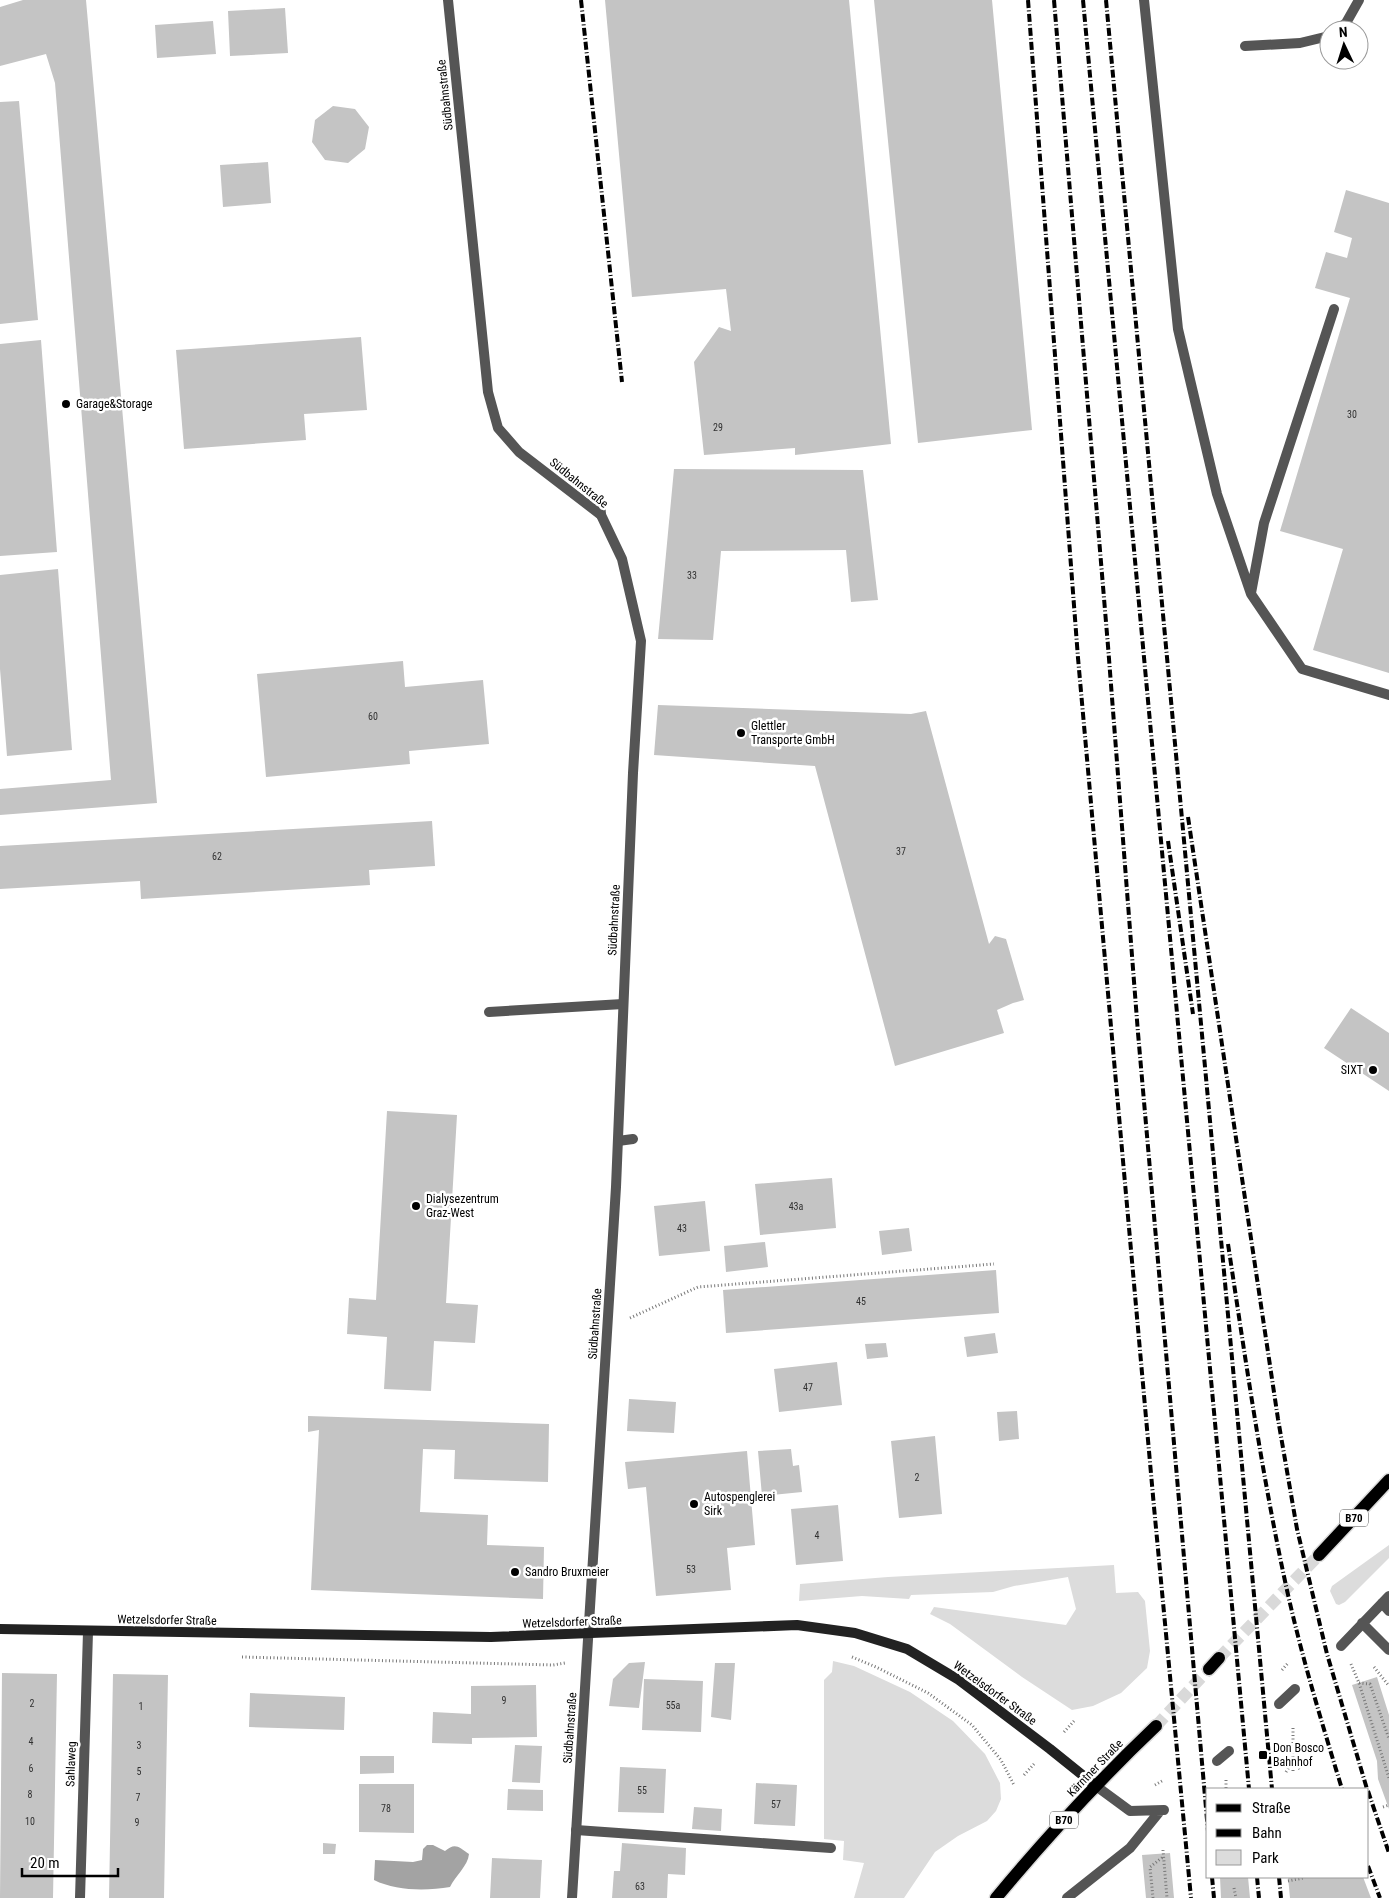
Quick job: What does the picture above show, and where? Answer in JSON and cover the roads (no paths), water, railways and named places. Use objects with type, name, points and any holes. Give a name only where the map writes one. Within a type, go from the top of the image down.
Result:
[{"type":"main road","name":"B70","points":[[1319,1555],[1389,1480]]},
{"type":"main road","name":"Wetzelsdorfer Straße","points":[[0,1629],[88,1632],[491,1637],[797,1625],[856,1633],[907,1649],[959,1680],[1096,1786]]},
{"type":"main road","points":[[1208,1669],[1220,1658]]},
{"type":"main road","name":"Kärntner Straße","points":[[996,1898],[1096,1786],[1156,1726]]},
{"type":"street","name":"Südbahnstraße","points":[[448,0],[488,392],[498,428],[519,452],[601,515],[622,559],[641,641],[633,773],[618,1141],[572,1898]]},
{"type":"street","points":[[1144,0],[1178,329],[1217,494],[1251,594],[1302,669],[1389,695]]},
{"type":"street","points":[[1348,20],[1359,0]]},
{"type":"street","points":[[1245,46],[1300,43],[1319,38]]},
{"type":"street","points":[[1251,594],[1264,523],[1334,309]]},
{"type":"street","points":[[600,501],[601,515]]},
{"type":"street","points":[[488,1012],[623,1004]]},
{"type":"street","points":[[618,1141],[633,1139]]},
{"type":"street","points":[[1342,1646],[1385,1600],[1389,1612]]},
{"type":"street","points":[[1362,1623],[1389,1650]]},
{"type":"street","name":"Sahlaweg","points":[[80,1898],[88,1632]]},
{"type":"street","points":[[1279,1704],[1295,1689]]},
{"type":"street","points":[[1217,1761],[1229,1751]]},
{"type":"street","points":[[1067,1898],[1130,1848],[1163,1810],[1130,1811],[1096,1786]]},
{"type":"street","points":[[576,1830],[831,1848]]},
{"type":"tunnel","points":[[1219,1658],[1319,1555]]},
{"type":"tunnel","points":[[1156,1726],[1209,1669]]},
{"type":"railway","points":[[581,0],[622,382]]},
{"type":"railway","points":[[1028,0],[1078,658],[1191,1898]]},
{"type":"railway","points":[[1054,0],[1138,1033],[1206,1808]]},
{"type":"railway","points":[[1083,0],[1249,1788]]},
{"type":"railway","points":[[1106,0],[1272,1788]]},
{"type":"railway","points":[[1188,817],[1278,1419],[1297,1529],[1327,1654],[1367,1788]]},
{"type":"railway","points":[[1168,841],[1193,1014]]},
{"type":"railway","points":[[1228,1244],[1276,1539],[1304,1659],[1342,1788]]},
{"type":"railway","points":[[1369,1794],[1389,1853]]},
{"type":"railway","points":[[1369,1869],[1380,1898]]},
{"type":"railway","points":[[1212,1878],[1214,1898]]},
{"type":"railway","points":[[1257,1878],[1259,1898]]},
{"type":"railway","points":[[1279,1878],[1281,1898]]},
{"type":"place","name":"Garage&Storage","points":[[66,404]]},
{"type":"place","name":"Glettler Transporte GmbH","points":[[741,733]]},
{"type":"place","name":"SIXT","points":[[1373,1070]]},
{"type":"place","name":"Dialysezentrum Graz-West","points":[[416,1206]]},
{"type":"place","name":"Autospenglerei Sirk","points":[[694,1504]]},
{"type":"place","name":"Sandro Bruxmeier","points":[[515,1572]]},
{"type":"place","name":"Don Bosco Bahnhof","points":[[1263,1755]]}]
